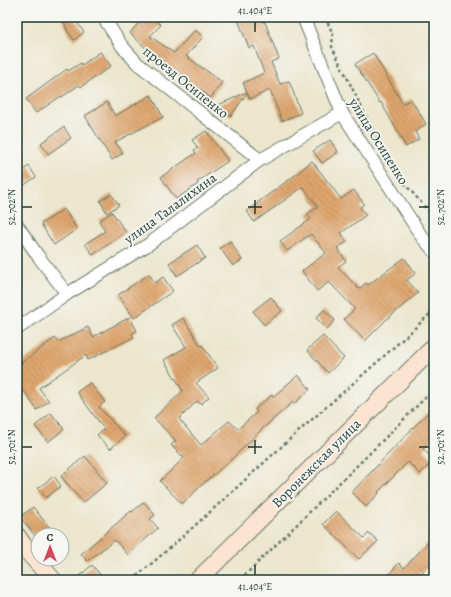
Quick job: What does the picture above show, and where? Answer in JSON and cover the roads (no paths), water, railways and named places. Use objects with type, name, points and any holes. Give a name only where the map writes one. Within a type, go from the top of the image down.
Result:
[{"type":"street","name":"проезд Осипенко","points":[[104,17],[122,46],[137,64],[260,160]]},
{"type":"street","name":"улица Осипенко","points":[[304,17],[342,113],[422,237],[434,251]]},
{"type":"street","name":"улица Талалихина","points":[[17,329],[67,294],[149,244],[260,160],[342,113]]},
{"type":"street","points":[[17,225],[67,294]]},
{"type":"street","name":"Воронежская улица","points":[[207,577],[434,347]]},
{"type":"street","points":[[17,536],[28,552],[53,580]]}]
